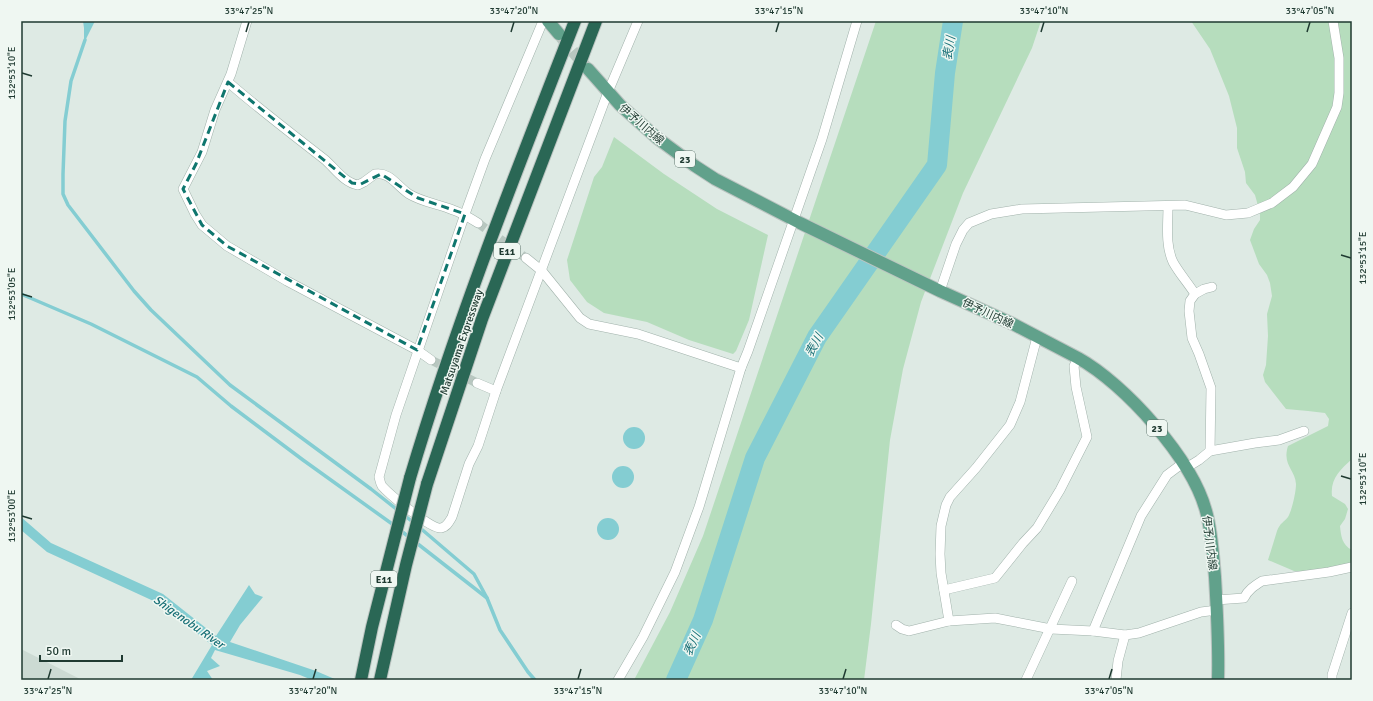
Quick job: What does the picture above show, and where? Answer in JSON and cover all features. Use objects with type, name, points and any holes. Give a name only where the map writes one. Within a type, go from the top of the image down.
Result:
[{"type":"highway","name":"Matsuyama Expressway","points":[[361,680],[374,620],[410,478],[467,305],[575,21]]},
{"type":"highway","name":"Matsuyama Expressway","points":[[380,680],[406,565],[427,484],[482,319],[596,21]]},
{"type":"main road","points":[[548,21],[559,34]]},
{"type":"main road","name":"伊予川内線","points":[[588,69],[620,106],[657,138],[695,166],[739,193],[1078,358],[1115,385],[1141,410],[1168,442],[1184,465],[1203,500],[1209,523],[1216,605],[1218,680]]},
{"type":"street","points":[[247,21],[228,82],[215,110],[196,164],[183,189],[195,214],[202,225],[227,246],[270,272],[417,350],[431,360]]},
{"type":"street","points":[[543,21],[485,159],[465,214],[417,350],[396,415],[379,477],[381,484],[395,498],[428,524],[436,528],[442,528],[448,524],[452,517],[469,464],[486,426],[496,391],[608,92],[638,21]]},
{"type":"street","points":[[618,680],[643,638],[675,572],[699,507],[741,368],[797,222],[857,21]]},
{"type":"street","points":[[937,290],[959,237],[969,223],[976,219],[1004,211],[1022,209],[1185,205],[1226,215],[1248,213],[1272,203],[1293,187],[1312,164],[1337,107],[1339,93],[1339,58],[1334,21]]},
{"type":"street","points":[[228,82],[252,104],[325,160],[352,183],[358,185],[361,184],[374,174],[386,175],[409,194],[465,214],[478,223]]},
{"type":"street","points":[[1168,206],[1168,240],[1170,252],[1174,262],[1195,294]]},
{"type":"street","points":[[526,258],[542,271],[580,318],[589,324],[638,334],[741,368]]},
{"type":"street","points":[[1210,451],[1211,388],[1192,338],[1189,311],[1190,301],[1195,294],[1212,287]]},
{"type":"street","points":[[949,621],[941,573],[940,540],[941,526],[946,505],[950,497],[976,468],[1010,425],[1020,402],[1037,337]]},
{"type":"street","points":[[944,590],[994,578],[1037,528],[1060,490],[1087,437],[1076,387],[1074,366],[1078,358]]},
{"type":"street","points":[[477,383],[496,391]]},
{"type":"street","points":[[1093,631],[1142,516],[1167,475],[1184,465],[1199,460],[1210,451],[1279,440],[1304,431]]},
{"type":"street","points":[[896,625],[909,631],[949,621],[995,618],[1051,629],[1093,631],[1125,635],[1139,633],[1201,612],[1216,605],[1244,598],[1253,586],[1262,581],[1330,572],[1352,567]]},
{"type":"street","points":[[1026,680],[1072,581]]},
{"type":"street","points":[[1332,680],[1332,675],[1352,613]]},
{"type":"street","points":[[1116,680],[1118,661],[1125,635]]},
{"type":"highlighted area","points":[[228,82],[352,183],[361,184],[381,174],[418,198],[465,214],[417,350],[227,246],[202,225],[183,189],[196,164]]},
{"type":"shaded area","points":[[21,649],[82,680],[21,680]]},
{"type":"green space","points":[[876,21],[1041,21],[1032,48],[963,193],[921,302],[903,369],[890,440],[864,680],[634,680],[670,612],[703,536]]},
{"type":"green space","points":[[1191,21],[1352,21],[1352,459],[1334,480],[1332,496],[1345,504],[1348,509],[1345,519],[1340,526],[1344,543],[1352,550],[1352,563],[1322,571],[1294,571],[1268,560],[1278,528],[1288,517],[1295,496],[1295,479],[1287,458],[1288,446],[1328,426],[1329,419],[1325,413],[1286,409],[1265,382],[1263,375],[1266,365],[1268,336],[1267,314],[1272,296],[1267,275],[1259,264],[1250,240],[1254,229],[1260,220],[1260,213],[1255,195],[1246,183],[1245,172],[1237,148],[1237,128],[1229,96],[1210,49]]},
{"type":"green space","points":[[614,137],[664,174],[717,209],[768,235],[749,320],[736,351],[733,354],[689,340],[647,322],[604,313],[587,302],[570,280],[567,260],[594,177],[602,167]]},
{"type":"water","points":[[83,21],[95,21],[84,43],[84,28]]},
{"type":"water","points":[[634,427],[642,430],[645,438],[642,446],[634,449],[626,446],[623,438],[626,430]]},
{"type":"water","points":[[623,466],[631,469],[634,477],[631,485],[623,488],[615,485],[612,477],[615,469]]},
{"type":"water","name":"Shigenobu River","points":[[21,517],[51,543],[163,594],[216,636],[249,585],[255,594],[263,597],[240,625],[230,642],[316,671],[337,680],[312,680],[300,675],[215,650],[211,658],[220,666],[207,671],[213,680],[191,680],[212,645],[160,604],[47,552],[21,530]]},
{"type":"water","points":[[608,518],[616,521],[619,529],[616,537],[608,540],[600,537],[597,529],[600,521]]},
{"type":"waterway","name":"表川","points":[[676,680],[703,620],[755,458],[817,337],[937,165],[945,73],[953,21]]},
{"type":"waterway","points":[[85,40],[71,81],[65,121],[63,194],[68,205],[134,291],[151,310],[230,385],[371,489],[414,523]]},
{"type":"waterway","points":[[21,294],[91,324],[197,377],[231,406],[395,526]]},
{"type":"waterway","points":[[419,527],[474,574],[487,598]]},
{"type":"waterway","points":[[400,530],[487,598],[500,630],[535,680]]},
{"type":"tunnel","points":[[561,37],[586,67]]},
{"type":"tunnel","points":[[478,223],[526,258]]},
{"type":"tunnel","points":[[431,360],[477,383]]}]
